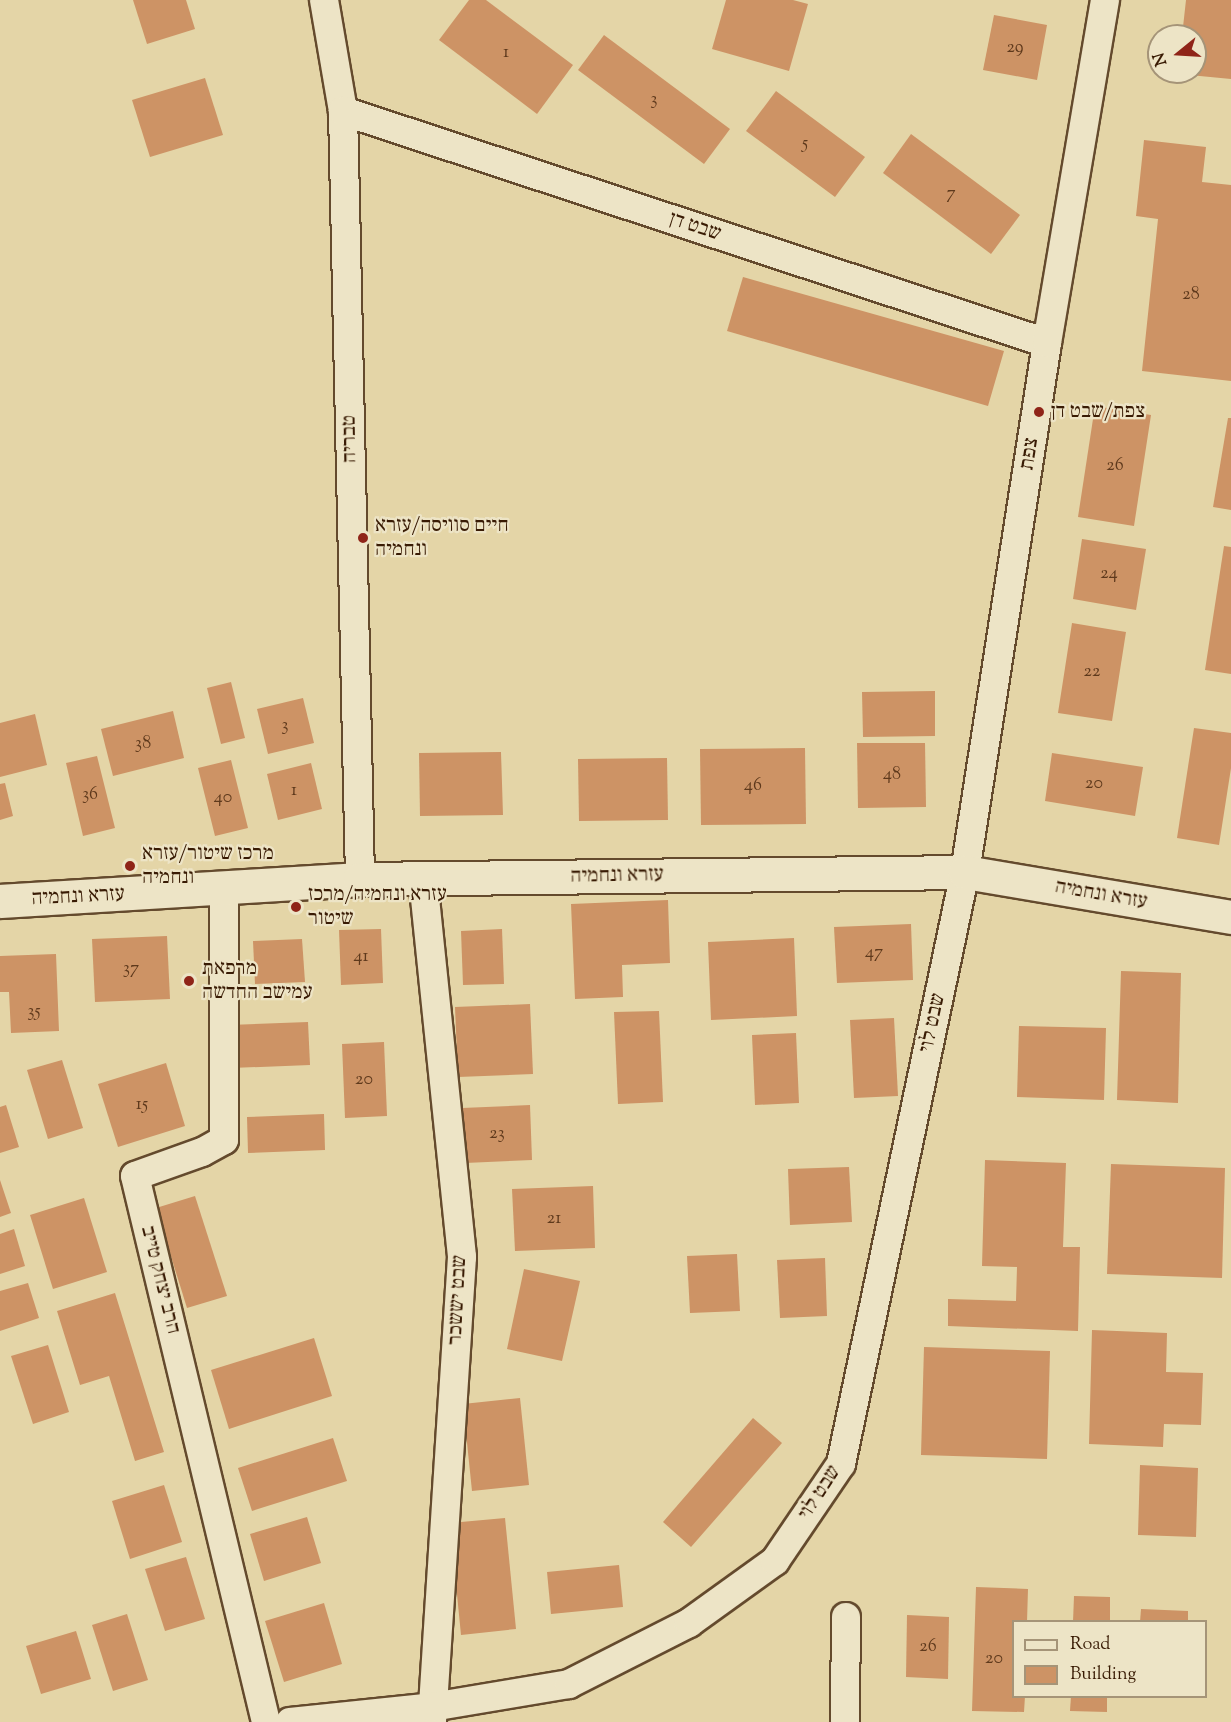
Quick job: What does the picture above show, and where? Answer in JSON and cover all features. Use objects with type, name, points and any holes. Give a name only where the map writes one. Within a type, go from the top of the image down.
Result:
[{"type":"street","name":"טבריה","points":[[324,0],[343,111],[360,879]]},
{"type":"street","name":"צפת","points":[[964,872],[1047,343],[1105,0]]},
{"type":"street","name":"שבט דן","points":[[343,111],[1047,343]]},
{"type":"street","name":"עזרא ונחמיה","points":[[0,901],[360,879],[964,872],[1231,917]]},
{"type":"street","name":"שבט לוי","points":[[290,1722],[432,1714],[569,1684],[689,1623],[775,1561],[841,1464],[964,872]]},
{"type":"street","name":"שבט יששכר","points":[[423,879],[462,1257],[432,1714]]},
{"type":"street","name":"הרב יצחק טייב","points":[[224,889],[224,1140],[202,1152],[135,1176],[266,1722]]},
{"type":"street","points":[[845,1722],[846,1617]]},
{"type":"building","points":[[133,0],[186,0],[195,29],[147,44]]},
{"type":"building","points":[[469,0],[486,0],[573,65],[537,114],[439,40]]},
{"type":"building","points":[[726,0],[793,0],[808,4],[789,71],[712,49]]},
{"type":"building","points":[[1186,0],[1231,0],[1231,79],[1207,77],[1207,24],[1183,24]]},
{"type":"building","points":[[994,15],[1047,25],[1037,80],[983,70]]},
{"type":"building","points":[[604,35],[730,129],[704,164],[578,70]]},
{"type":"building","points":[[205,78],[223,135],[150,157],[132,100]]},
{"type":"building","points":[[776,91],[865,157],[835,197],[746,131]]},
{"type":"building","points":[[911,134],[1020,215],[991,254],[883,173]]},
{"type":"building","points":[[1144,140],[1206,147],[1202,182],[1231,185],[1231,381],[1142,371],[1158,219],[1136,216]]},
{"type":"building","points":[[743,277],[1004,351],[988,406],[727,331]]},
{"type":"building","points":[[1095,406],[1151,415],[1134,526],[1078,517]]},
{"type":"building","points":[[1228,418],[1231,418],[1231,510],[1213,507]]},
{"type":"building","points":[[1082,539],[1146,549],[1136,610],[1073,599]]},
{"type":"building","points":[[1224,546],[1231,547],[1231,674],[1205,670]]},
{"type":"building","points":[[1072,623],[1126,632],[1112,721],[1058,713]]},
{"type":"building","points":[[231,682],[245,738],[221,744],[207,688]]},
{"type":"building","points":[[935,691],[935,736],[863,737],[862,692]]},
{"type":"building","points":[[303,698],[314,743],[268,754],[257,709]]},
{"type":"building","points":[[173,711],[184,758],[113,776],[101,729]]},
{"type":"building","points":[[35,714],[47,765],[0,777],[0,723]]},
{"type":"building","points":[[1194,728],[1231,733],[1231,768],[1219,845],[1177,838]]},
{"type":"building","points":[[857,743],[925,743],[926,807],[858,808]]},
{"type":"building","points":[[805,748],[806,824],[701,825],[700,749]]},
{"type":"building","points":[[501,752],[503,815],[420,816],[419,753]]},
{"type":"building","points":[[1052,753],[1143,767],[1135,816],[1045,801]]},
{"type":"building","points":[[97,756],[115,828],[83,836],[66,763]]},
{"type":"building","points":[[667,758],[668,820],[579,821],[578,759]]},
{"type":"building","points":[[231,760],[248,828],[215,836],[198,768]]},
{"type":"building","points":[[311,763],[322,809],[278,820],[267,774]]},
{"type":"building","points":[[5,783],[13,816],[0,820],[0,784]]},
{"type":"building","points":[[668,900],[670,963],[622,965],[623,997],[575,999],[571,904]]},
{"type":"building","points":[[911,924],[913,980],[837,983],[834,927]]},
{"type":"building","points":[[381,929],[383,983],[341,985],[339,930]]},
{"type":"building","points":[[502,929],[504,984],[463,985],[461,931]]},
{"type":"building","points":[[167,936],[170,999],[95,1002],[92,939]]},
{"type":"building","points":[[794,938],[797,1016],[711,1020],[708,942]]},
{"type":"building","points":[[302,939],[305,982],[255,984],[253,941]]},
{"type":"building","points":[[56,954],[59,1031],[11,1033],[9,992],[0,992],[0,956]]},
{"type":"building","points":[[1121,971],[1181,973],[1178,1103],[1117,1100]]},
{"type":"building","points":[[530,1004],[533,1074],[458,1077],[455,1007]]},
{"type":"building","points":[[659,1011],[663,1102],[618,1104],[614,1012]]},
{"type":"building","points":[[894,1018],[898,1096],[854,1098],[850,1020]]},
{"type":"building","points":[[308,1022],[310,1065],[231,1068],[229,1025]]},
{"type":"building","points":[[1019,1026],[1106,1028],[1104,1100],[1017,1097]]},
{"type":"building","points":[[796,1033],[799,1103],[755,1105],[752,1035]]},
{"type":"building","points":[[384,1042],[387,1116],[345,1118],[342,1044]]},
{"type":"building","points":[[62,1060],[83,1128],[48,1139],[27,1070]]},
{"type":"building","points":[[166,1063],[185,1126],[118,1147],[98,1084]]},
{"type":"building","points":[[6,1105],[19,1147],[0,1153],[0,1107]]},
{"type":"building","points":[[530,1105],[532,1160],[465,1163],[462,1108]]},
{"type":"building","points":[[324,1114],[325,1150],[248,1153],[247,1117]]},
{"type":"building","points":[[985,1160],[1066,1163],[1063,1247],[1080,1247],[1078,1331],[948,1326],[948,1299],[1016,1301],[1017,1267],[982,1266]]},
{"type":"building","points":[[1111,1164],[1225,1168],[1222,1278],[1107,1274]]},
{"type":"building","points":[[849,1167],[852,1222],[790,1225],[788,1169]]},
{"type":"building","points":[[0,1180],[11,1213],[0,1217]]},
{"type":"building","points":[[593,1186],[595,1248],[515,1251],[512,1189]]},
{"type":"building","points":[[195,1196],[227,1296],[187,1308],[156,1208]]},
{"type":"building","points":[[84,1198],[107,1272],[53,1289],[30,1215]]},
{"type":"building","points":[[14,1229],[25,1266],[0,1274],[0,1234]]},
{"type":"building","points":[[737,1254],[740,1311],[690,1313],[687,1256]]},
{"type":"building","points":[[825,1258],[827,1316],[780,1318],[777,1260]]},
{"type":"building","points":[[524,1269],[580,1281],[562,1361],[507,1349]]},
{"type":"building","points":[[28,1283],[39,1318],[0,1331],[0,1291]]},
{"type":"building","points":[[115,1293],[164,1452],[135,1461],[109,1376],[80,1385],[57,1311]]},
{"type":"building","points":[[1092,1330],[1167,1333],[1166,1372],[1203,1373],[1201,1425],[1164,1424],[1163,1447],[1089,1444]]},
{"type":"building","points":[[314,1338],[332,1396],[229,1429],[211,1370]]},
{"type":"building","points":[[48,1345],[69,1412],[33,1424],[11,1356]]},
{"type":"building","points":[[924,1347],[1050,1351],[1047,1459],[921,1455]]},
{"type":"building","points":[[520,1398],[529,1485],[472,1491],[463,1404]]},
{"type":"building","points":[[753,1418],[782,1443],[691,1547],[663,1522]]},
{"type":"building","points":[[333,1438],[347,1481],[252,1511],[238,1468]]},
{"type":"building","points":[[1140,1465],[1198,1468],[1196,1537],[1138,1535]]},
{"type":"building","points":[[164,1485],[182,1542],[130,1559],[112,1501]]},
{"type":"building","points":[[307,1517],[321,1563],[264,1581],[250,1534]]},
{"type":"building","points":[[505,1518],[516,1629],[461,1635],[450,1523]]},
{"type":"building","points":[[186,1557],[205,1619],[165,1631],[145,1569]]},
{"type":"building","points":[[619,1565],[623,1607],[551,1614],[547,1572]]},
{"type":"building","points":[[976,1587],[1028,1589],[1027,1620],[1012,1620],[1012,1698],[1025,1698],[1024,1712],[972,1711]]},
{"type":"building","points":[[1074,1596],[1110,1597],[1110,1620],[1073,1620]]},
{"type":"building","points":[[324,1603],[342,1664],[284,1682],[265,1621]]},
{"type":"building","points":[[1141,1609],[1188,1611],[1188,1620],[1140,1620]]},
{"type":"building","points":[[127,1614],[148,1680],[113,1691],[92,1625]]},
{"type":"building","points":[[907,1615],[949,1617],[948,1679],[906,1677]]},
{"type":"building","points":[[76,1631],[91,1679],[41,1694],[26,1646]]},
{"type":"building","points":[[1071,1698],[1107,1698],[1107,1712],[1070,1711]]},
{"type":"place","name":"צפת/שבט דן","points":[[1039,412]]},
{"type":"place","name":"חיים סוויסה/עזרא ונחמיה","points":[[363,538]]},
{"type":"place","name":"מרכז שיטור/עזרא ונחמיה","points":[[130,866]]},
{"type":"place","name":"עזרא ונחמיה/מרכז שיטור","points":[[296,907]]},
{"type":"place","name":"מרפאת עמישב החדשה","points":[[189,981]]}]
